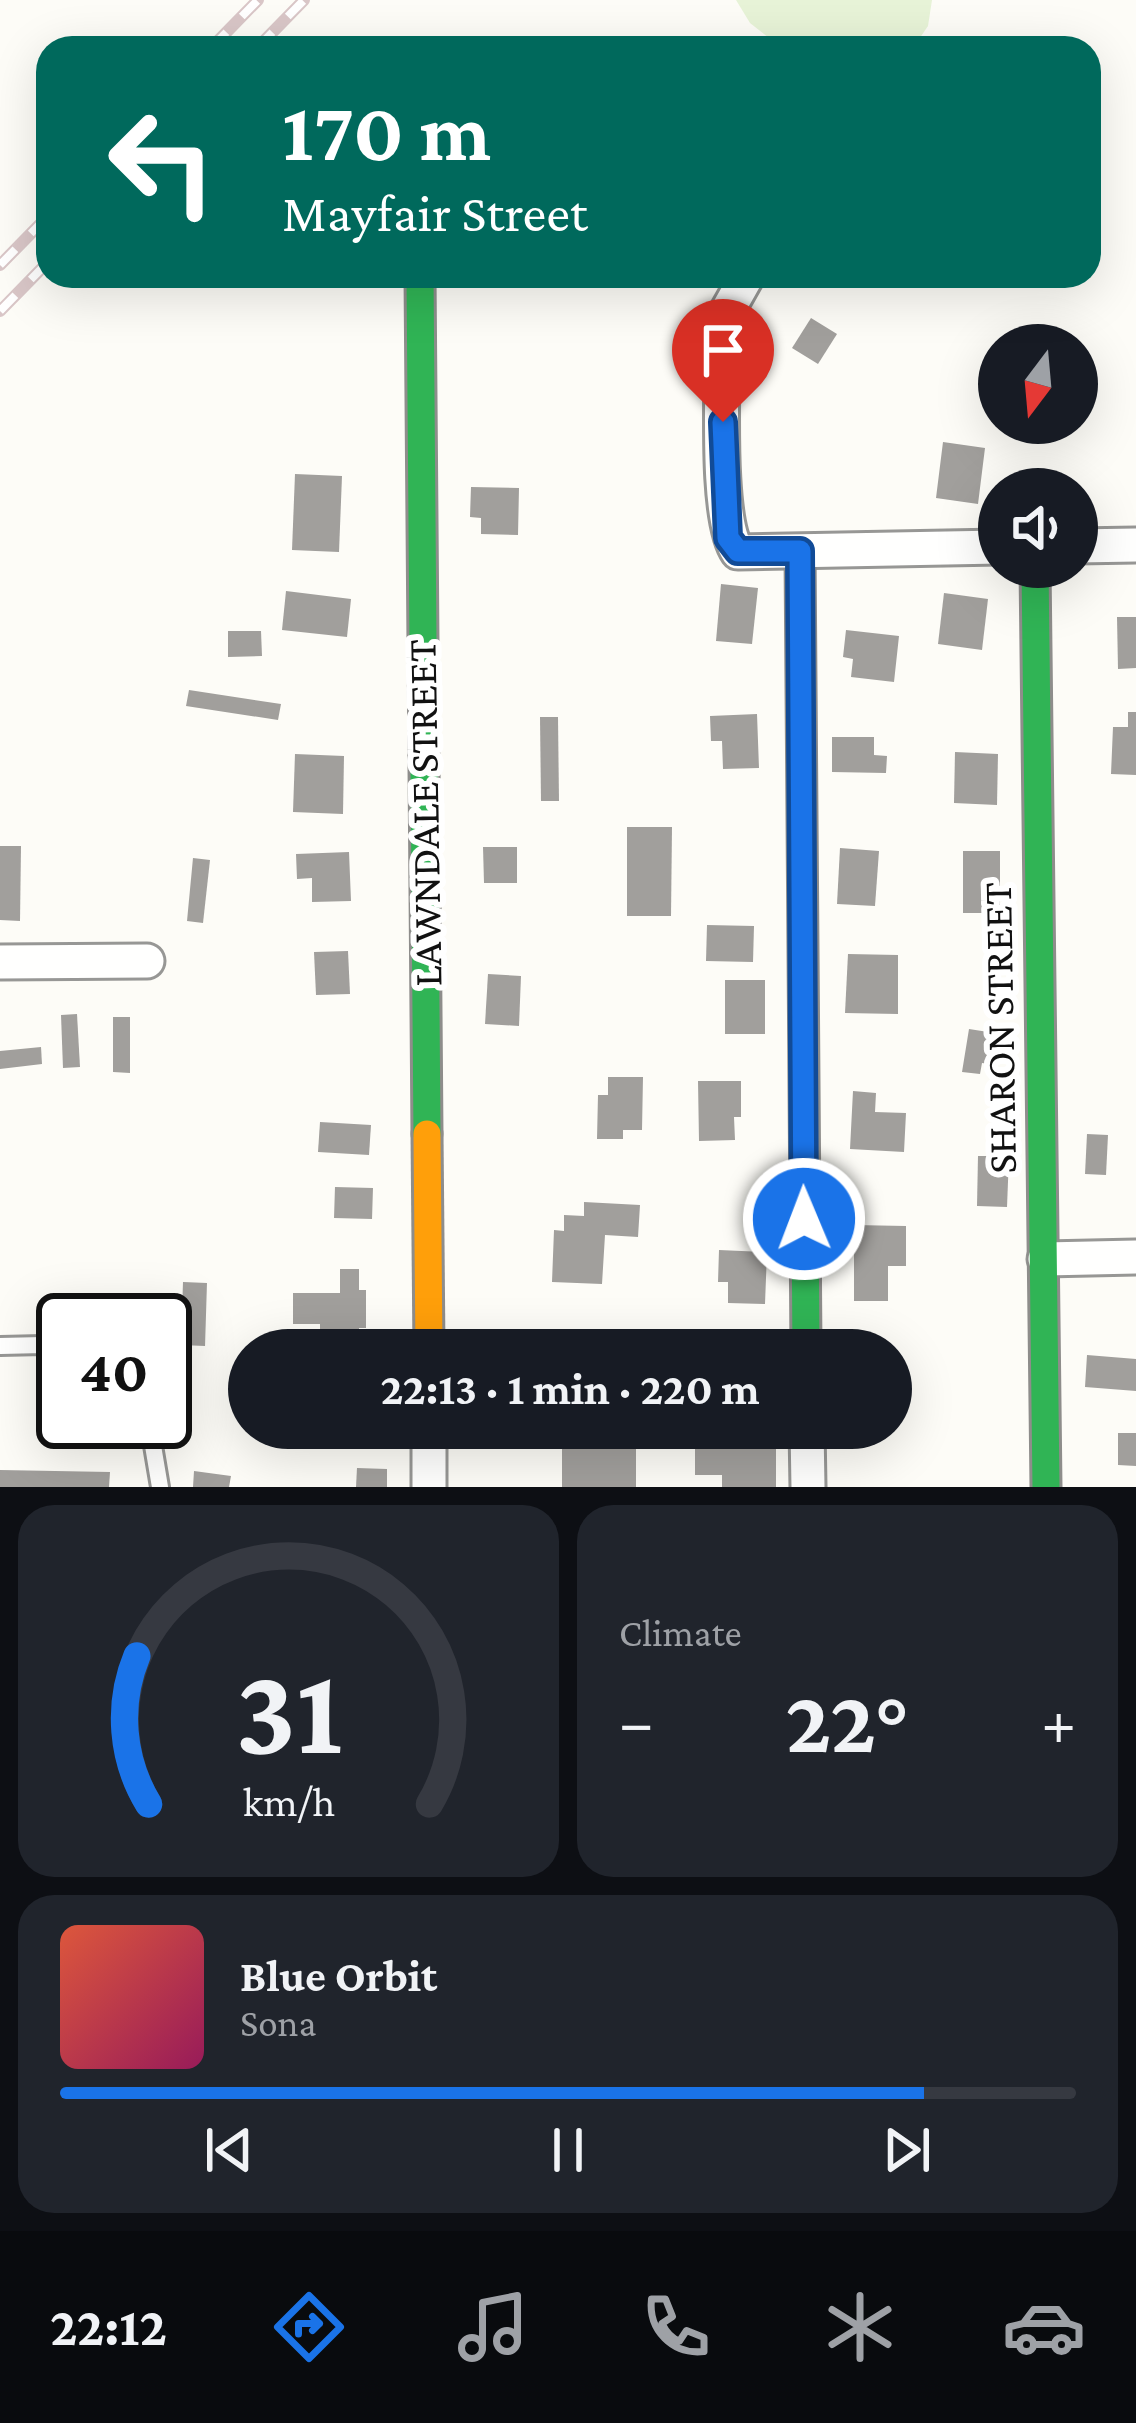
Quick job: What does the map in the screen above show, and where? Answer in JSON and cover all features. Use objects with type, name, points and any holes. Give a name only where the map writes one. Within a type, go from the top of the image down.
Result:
[{"type":"street","name":"LAWNDALE STREET","points":[[420,288],[429,1329]]},
{"type":"street","points":[[740,288],[725,315],[722,341],[728,538],[738,551],[978,547]]},
{"type":"street","points":[[1098,545],[1136,544]]},
{"type":"street","points":[[800,551],[806,1329]]},
{"type":"street","name":"SHARON STREET","points":[[1035,588],[1046,1487]]},
{"type":"street","points":[[0,962],[147,961]]},
{"type":"street","points":[[1046,1259],[1136,1257]]},
{"type":"street","points":[[429,1449],[430,1487]]},
{"type":"street","points":[[807,1449],[808,1487]]},
{"type":"lane","points":[[0,1346],[36,1345]]},
{"type":"lane","points":[[154,1449],[160,1487]]},
{"type":"green space","points":[[736,0],[932,0],[928,26],[921,36],[767,36],[750,23]]},
{"type":"building","points":[[811,318],[837,334],[818,364],[792,348]]},
{"type":"building","points":[[943,442],[985,448],[982,468],[978,468],[978,504],[936,498]]},
{"type":"building","points":[[295,474],[342,476],[339,552],[292,550]]},
{"type":"building","points":[[471,487],[519,488],[518,535],[481,534],[481,518],[470,517]]},
{"type":"building","points":[[721,584],[758,588],[752,644],[716,641]]},
{"type":"building","points":[[286,591],[351,599],[347,637],[282,630]]},
{"type":"building","points":[[944,593],[988,599],[982,650],[938,644]]},
{"type":"building","points":[[1117,617],[1136,617],[1136,668],[1118,669]]},
{"type":"building","points":[[846,630],[899,636],[894,682],[851,677],[853,659],[843,657]]},
{"type":"building","points":[[228,631],[261,631],[262,656],[228,657]]},
{"type":"building","points":[[189,690],[281,704],[278,720],[186,706]]},
{"type":"building","points":[[1128,712],[1136,712],[1136,775],[1111,774],[1113,727],[1128,727]]},
{"type":"building","points":[[757,714],[759,768],[723,769],[722,741],[711,741],[710,716]]},
{"type":"building","points":[[540,717],[558,717],[559,801],[541,801]]},
{"type":"building","points":[[832,737],[874,737],[874,755],[887,756],[886,773],[832,772]]},
{"type":"building","points":[[955,752],[998,754],[997,805],[954,803]]},
{"type":"building","points":[[295,754],[344,756],[343,814],[293,812]]},
{"type":"building","points":[[627,827],[672,827],[671,916],[627,916]]},
{"type":"building","points":[[0,846],[21,846],[20,921],[0,920]]},
{"type":"building","points":[[483,847],[517,847],[517,883],[484,883]]},
{"type":"building","points":[[840,848],[879,851],[875,906],[837,904]]},
{"type":"building","points":[[963,851],[1000,851],[1000,913],[963,913]]},
{"type":"building","points":[[349,852],[351,901],[312,902],[312,878],[297,879],[296,854]]},
{"type":"building","points":[[193,858],[210,860],[203,923],[187,921]]},
{"type":"building","points":[[707,925],[754,926],[753,962],[706,961]]},
{"type":"building","points":[[348,951],[350,994],[316,995],[314,952]]},
{"type":"building","points":[[848,954],[898,955],[898,1014],[845,1013]]},
{"type":"building","points":[[488,974],[521,976],[519,1026],[485,1024]]},
{"type":"building","points":[[725,980],[765,980],[765,1034],[725,1034]]},
{"type":"building","points":[[77,1014],[80,1067],[63,1068],[61,1015]]},
{"type":"building","points":[[113,1017],[130,1017],[130,1073],[113,1072]]},
{"type":"building","points":[[969,1029],[1001,1034],[996,1065],[982,1063],[980,1074],[962,1072]]},
{"type":"building","points":[[41,1047],[42,1064],[0,1069],[0,1051]]},
{"type":"building","points":[[608,1077],[643,1077],[642,1130],[623,1130],[623,1139],[597,1139],[598,1095],[608,1095]]},
{"type":"building","points":[[698,1081],[741,1081],[741,1117],[734,1117],[735,1140],[699,1141]]},
{"type":"building","points":[[853,1091],[876,1093],[875,1112],[906,1113],[904,1152],[850,1149]]},
{"type":"building","points":[[320,1122],[371,1125],[369,1155],[318,1152]]},
{"type":"building","points":[[1087,1134],[1108,1135],[1106,1175],[1085,1174]]},
{"type":"building","points":[[978,1156],[1009,1156],[1007,1207],[977,1206]]},
{"type":"building","points":[[335,1187],[373,1188],[372,1219],[334,1218]]},
{"type":"building","points":[[584,1202],[640,1205],[638,1237],[605,1235],[602,1284],[552,1282],[554,1230],[564,1231],[564,1215],[584,1216]]},
{"type":"building","points":[[854,1225],[906,1226],[906,1266],[888,1266],[888,1301],[854,1301]]},
{"type":"building","points":[[719,1250],[767,1252],[765,1304],[728,1303],[728,1282],[718,1282]]},
{"type":"building","points":[[340,1269],[359,1269],[359,1290],[366,1290],[366,1328],[293,1324],[293,1293],[340,1293]]},
{"type":"building","points":[[183,1282],[207,1283],[205,1346],[192,1345],[192,1293],[183,1293]]},
{"type":"building","points":[[1087,1355],[1136,1359],[1136,1391],[1085,1387]]},
{"type":"building","points":[[1118,1433],[1136,1433],[1136,1466],[1118,1465]]},
{"type":"building","points":[[562,1449],[636,1449],[636,1487],[562,1487]]},
{"type":"building","points":[[695,1449],[776,1449],[776,1487],[722,1487],[722,1475],[695,1475]]},
{"type":"building","points":[[357,1468],[387,1469],[387,1487],[356,1487]]},
{"type":"building","points":[[0,1470],[110,1472],[109,1487],[0,1487]]},
{"type":"building","points":[[194,1471],[231,1476],[229,1487],[193,1487]]},
{"type":"railway","points":[[223,36],[258,0]]},
{"type":"railway","points":[[269,36],[304,0]]},
{"type":"railway","points":[[0,265],[36,228]]},
{"type":"railway","points":[[0,311],[36,274]]},
{"type":"traffic: fast","points":[[420,288],[427,1134]]},
{"type":"traffic: fast","points":[[800,551],[806,1329]]},
{"type":"traffic: fast","points":[[1035,588],[1046,1487]]},
{"type":"traffic: slow","points":[[427,1134],[429,1329]]},
{"type":"route","points":[[723,422],[728,538],[738,551],[800,551],[804,1219]]}]
